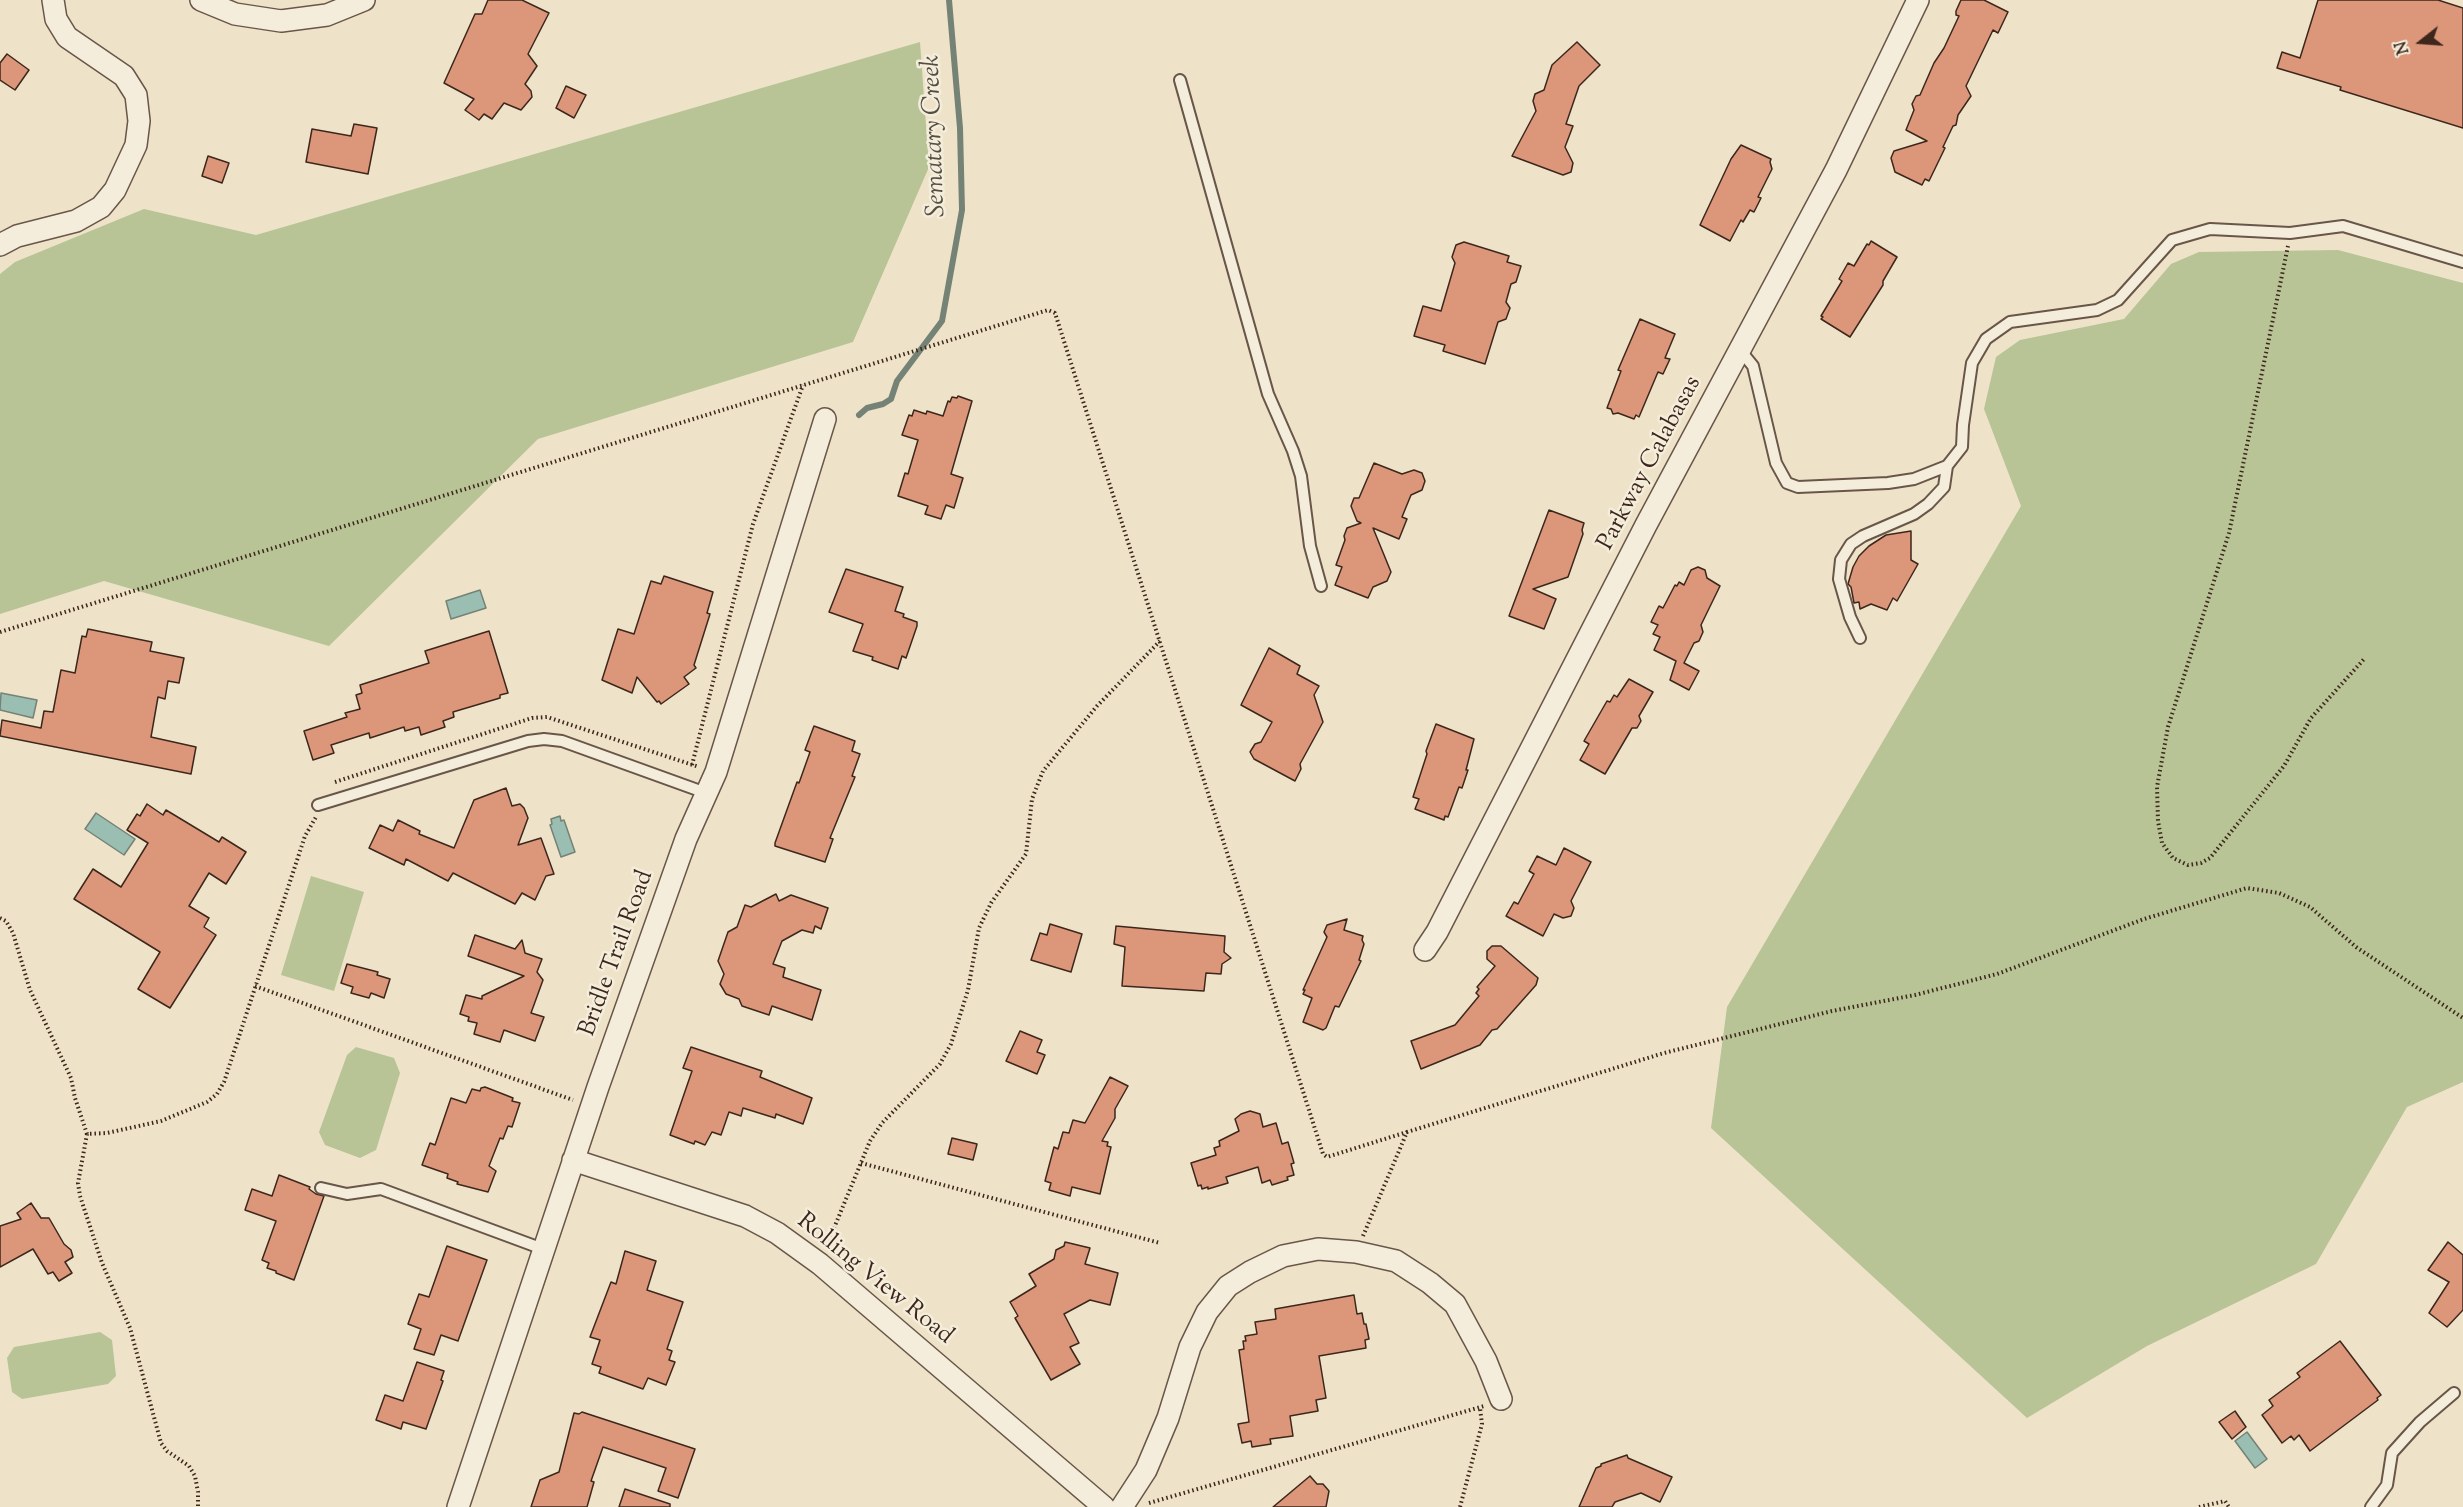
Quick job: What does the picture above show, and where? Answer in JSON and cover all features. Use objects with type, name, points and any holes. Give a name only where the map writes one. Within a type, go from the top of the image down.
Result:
[{"type":"street","points":[[0,245],[17,236],[76,221],[101,207],[115,190],[136,145],[140,121],[136,95],[124,76],[67,37],[56,19],[53,0]]},
{"type":"street","points":[[201,0],[235,14],[281,21],[327,15],[364,0]]},
{"type":"street","name":"Parkway Calabasas","points":[[1425,950],[1437,932],[1646,525],[1836,170],[1918,0]]},
{"type":"street","name":"Bridle Trail Road","points":[[458,1507],[591,1106],[686,839],[716,772],[825,419]]},
{"type":"street","name":"Rolling View Road","points":[[573,1160],[745,1216],[777,1233],[820,1264],[1104,1507]]},
{"type":"street","points":[[1122,1507],[1146,1470],[1168,1418],[1190,1347],[1207,1312],[1228,1286],[1282,1256],[1318,1249],[1356,1252],[1396,1261],[1430,1283],[1455,1304],[1486,1361],[1501,1399]]},
{"type":"lane","points":[[1180,80],[1268,394],[1293,451],[1301,476],[1310,546],[1321,586]]},
{"type":"lane","points":[[1740,350],[1753,366],[1776,463],[1787,483],[1798,487],[1888,483],[1914,479],[1947,466],[1962,447],[1972,363],[1986,339],[2010,322],[2097,310],[2118,300],[2172,240],[2210,229],[2290,233],[2343,226],[2463,262]]},
{"type":"lane","points":[[1860,638],[1841,588],[1839,579],[1841,560],[1851,544],[1863,536],[1914,514],[1928,504],[1944,488],[1947,466]]},
{"type":"lane","points":[[318,806],[528,741],[544,739],[562,741],[706,793]]},
{"type":"lane","points":[[321,1188],[347,1194],[381,1189],[543,1249]]},
{"type":"lane","points":[[2371,1507],[2387,1485],[2392,1453],[2420,1422],[2454,1393]]},
{"type":"path","points":[[2290,233],[2229,533],[2168,727],[2157,787],[2158,821],[2162,843],[2173,858],[2188,865],[2201,863],[2210,858],[2284,766],[2311,718],[2365,658]]},
{"type":"path","points":[[0,633],[1048,310],[1055,313],[1323,1154],[1326,1157],[1664,1053],[1833,1011],[1915,995],[1997,974],[2144,919],[2247,888],[2279,893],[2310,907],[2356,948],[2463,1018]]},
{"type":"path","points":[[692,765],[753,524],[803,384]]},
{"type":"path","points":[[820,1264],[870,1141],[882,1123],[940,1064],[951,1044],[968,990],[979,928],[991,903],[1026,854],[1032,799],[1043,771],[1096,706],[1160,641]]},
{"type":"path","points":[[87,1134],[107,1133],[161,1121],[207,1102],[217,1094],[224,1082],[305,836],[316,819],[320,790],[329,784],[532,718],[547,717],[716,772]]},
{"type":"path","points":[[0,918],[6,921],[14,933],[30,990],[71,1078],[87,1134],[78,1183],[80,1197],[102,1263],[130,1328],[162,1443],[167,1452],[189,1466],[195,1476],[198,1507]]},
{"type":"path","points":[[255,986],[526,1085],[591,1106]]},
{"type":"path","points":[[1356,1252],[1407,1132]]},
{"type":"path","points":[[861,1163],[1160,1244]]},
{"type":"path","points":[[1148,1503],[1480,1408],[1501,1399]]},
{"type":"path","points":[[1460,1507],[1482,1424],[1480,1408]]},
{"type":"path","points":[[2199,1507],[2225,1501],[2229,1507]]},
{"type":"green space","points":[[920,42],[929,167],[853,342],[538,439],[329,646],[104,581],[0,614],[0,274],[15,262],[144,209],[256,235]]},
{"type":"green space","points":[[2338,250],[2463,283],[2463,1082],[2407,1107],[2316,1264],[2147,1346],[2027,1418],[1711,1128],[1727,1007],[2021,506],[1984,409],[1996,357],[2020,340],[2124,319],[2171,264],[2199,252]]},
{"type":"green space","points":[[311,876],[364,892],[334,991],[281,975]]},
{"type":"green space","points":[[356,1047],[394,1058],[400,1073],[376,1150],[360,1158],[325,1145],[319,1132],[347,1055]]},
{"type":"green space","points":[[100,1332],[112,1340],[116,1376],[108,1384],[22,1399],[12,1392],[7,1358],[14,1347]]},
{"type":"water","points":[[480,590],[486,608],[451,619],[446,601]]},
{"type":"water","points":[[1,693],[37,700],[33,718],[0,710]]},
{"type":"water","points":[[96,813],[135,839],[124,855],[85,829]]},
{"type":"water","points":[[560,816],[561,821],[564,820],[575,852],[561,857],[550,825],[552,824],[551,819]]},
{"type":"water","points":[[2247,1432],[2267,1459],[2255,1468],[2235,1441]]},
{"type":"building","points":[[488,0],[522,0],[549,13],[528,54],[537,66],[525,84],[531,91],[532,97],[521,110],[504,103],[492,119],[484,114],[479,120],[465,110],[474,99],[444,83],[475,14],[482,14]]},
{"type":"building","points":[[1961,0],[1984,0],[2008,12],[1998,33],[1993,30],[1966,86],[1971,96],[1958,115],[1956,125],[1953,126],[1929,181],[1925,179],[1922,185],[1895,172],[1891,158],[1894,151],[1927,141],[1906,130],[1914,110],[1912,104],[1916,96],[1920,95],[1934,63],[1944,48],[1959,16],[1956,15],[1956,11]]},
{"type":"building","points":[[2318,0],[2438,0],[2463,8],[2463,128],[2277,68],[2282,52],[2300,58]]},
{"type":"building","points":[[1577,42],[1600,65],[1579,86],[1566,124],[1573,126],[1565,147],[1573,163],[1571,172],[1563,175],[1512,156],[1536,111],[1533,101],[1535,94],[1544,90],[1552,65]]},
{"type":"building","points":[[7,54],[29,70],[15,90],[0,80],[0,63]]},
{"type":"building","points":[[566,86],[586,95],[574,118],[556,108]]},
{"type":"building","points":[[354,124],[377,128],[368,174],[306,162],[312,129],[351,136]]},
{"type":"building","points":[[1741,145],[1771,159],[1772,169],[1758,197],[1761,198],[1754,212],[1750,210],[1743,222],[1741,220],[1730,241],[1700,225],[1731,159]]},
{"type":"building","points":[[208,156],[229,163],[222,183],[202,176]]},
{"type":"building","points":[[1871,241],[1897,257],[1883,285],[1850,337],[1821,319],[1823,317],[1821,316],[1842,281],[1839,279],[1848,263],[1854,266]]},
{"type":"building","points":[[1464,242],[1509,256],[1507,262],[1521,266],[1516,282],[1511,284],[1506,302],[1510,308],[1506,319],[1498,322],[1485,364],[1443,351],[1445,345],[1414,336],[1423,306],[1441,311],[1455,263],[1452,257],[1456,245]]},
{"type":"building","points":[[1640,319],[1675,334],[1665,358],[1670,359],[1663,374],[1658,372],[1639,417],[1636,415],[1634,419],[1618,413],[1613,414],[1611,409],[1607,408],[1621,371],[1618,370]]},
{"type":"building","points":[[958,396],[972,401],[951,474],[963,478],[954,508],[946,505],[941,519],[925,514],[928,506],[898,496],[905,473],[908,474],[918,440],[902,435],[909,415],[912,416],[914,410],[943,416],[948,401]]},
{"type":"building","points":[[1374,463],[1402,474],[1414,470],[1422,473],[1425,481],[1422,490],[1411,495],[1402,517],[1407,519],[1399,539],[1373,528],[1391,572],[1387,581],[1373,587],[1368,598],[1335,585],[1342,567],[1336,565],[1347,528],[1361,523],[1357,521],[1351,506],[1354,498],[1359,498]]},
{"type":"building","points":[[1549,510],[1584,523],[1583,534],[1568,577],[1533,589],[1556,599],[1544,629],[1509,616]]},
{"type":"building","points":[[1911,531],[1911,560],[1918,564],[1897,601],[1893,598],[1887,610],[1871,604],[1860,609],[1859,602],[1854,603],[1851,587],[1848,584],[1859,556],[1886,535]]},
{"type":"building","points":[[1698,567],[1705,570],[1707,578],[1720,586],[1701,625],[1703,632],[1699,641],[1694,643],[1684,663],[1699,671],[1689,690],[1670,680],[1676,661],[1654,650],[1660,637],[1653,634],[1658,625],[1651,622],[1659,606],[1663,608],[1675,585],[1677,586],[1679,582],[1684,585],[1691,570]]},
{"type":"building","points":[[846,569],[903,587],[895,611],[917,622],[917,626],[906,658],[902,656],[898,669],[872,660],[873,657],[853,651],[863,624],[829,612]]},
{"type":"building","points":[[664,576],[713,592],[707,613],[710,614],[694,665],[696,668],[684,677],[689,684],[661,704],[637,677],[632,693],[602,680],[618,629],[634,634],[651,581],[661,584]]},
{"type":"building","points":[[88,629],[152,642],[150,651],[184,658],[179,683],[168,681],[165,699],[158,697],[151,737],[196,747],[191,774],[0,736],[2,720],[41,728],[44,711],[53,712],[61,670],[75,673],[82,636],[86,637]]},
{"type":"building","points":[[489,631],[508,693],[500,695],[500,698],[453,712],[454,717],[443,721],[445,727],[421,735],[419,727],[405,731],[404,727],[370,738],[369,733],[331,745],[334,753],[313,760],[304,731],[347,717],[345,713],[360,709],[356,695],[362,693],[360,685],[429,663],[425,651]]},
{"type":"building","points":[[1269,648],[1300,666],[1297,674],[1319,686],[1314,695],[1323,722],[1300,764],[1301,769],[1295,781],[1254,759],[1250,752],[1255,744],[1261,742],[1272,722],[1241,705]]},
{"type":"building","points":[[1629,679],[1653,692],[1639,716],[1641,721],[1637,728],[1632,728],[1605,774],[1580,760],[1589,744],[1584,741],[1607,701],[1610,702],[1614,695],[1617,697]]},
{"type":"building","points":[[1436,724],[1474,739],[1462,788],[1459,787],[1448,817],[1445,816],[1444,820],[1415,809],[1419,799],[1413,797]]},
{"type":"building","points":[[814,726],[855,741],[852,751],[860,754],[852,776],[855,777],[830,838],[833,839],[825,862],[775,846],[810,752],[805,750]]},
{"type":"building","points":[[506,788],[512,806],[520,804],[528,818],[518,845],[541,838],[554,874],[546,876],[535,900],[522,893],[515,904],[453,873],[448,881],[406,859],[404,865],[369,848],[380,825],[393,831],[398,820],[420,831],[419,834],[454,848],[474,800]]},
{"type":"building","points":[[147,804],[163,815],[166,810],[219,842],[222,837],[246,852],[226,884],[209,873],[189,906],[209,918],[204,927],[216,935],[170,1008],[138,989],[160,952],[74,899],[93,869],[121,887],[148,843],[127,830],[137,814],[140,816]]},
{"type":"building","points":[[1564,848],[1591,862],[1571,901],[1574,908],[1571,916],[1563,918],[1554,914],[1543,936],[1506,916],[1514,902],[1518,904],[1534,874],[1529,871],[1537,856],[1556,865]]},
{"type":"building","points":[[776,894],[779,901],[791,895],[828,908],[821,929],[815,926],[813,933],[802,930],[782,941],[773,964],[785,968],[783,977],[821,990],[812,1020],[772,1006],[769,1015],[742,1006],[739,999],[726,994],[720,984],[724,974],[718,961],[728,932],[737,927],[745,905],[751,907]]},
{"type":"building","points":[[1347,919],[1344,930],[1363,936],[1364,944],[1359,960],[1361,961],[1339,1007],[1335,1006],[1323,1030],[1303,1022],[1312,998],[1303,994],[1305,990],[1303,990],[1327,937],[1324,932],[1327,925]]},
{"type":"building","points":[[1050,924],[1082,934],[1071,972],[1031,960],[1040,933],[1047,935]]},
{"type":"building","points":[[1116,926],[1225,936],[1224,952],[1231,958],[1222,964],[1221,974],[1206,973],[1204,991],[1122,986],[1125,947],[1114,944]]},
{"type":"building","points":[[475,935],[515,949],[522,940],[525,953],[542,959],[537,972],[543,980],[531,1013],[544,1017],[535,1041],[504,1030],[500,1042],[474,1034],[477,1023],[468,1021],[469,1017],[460,1014],[466,995],[482,999],[482,996],[524,976],[468,956]]},
{"type":"building","points":[[1492,946],[1501,946],[1538,978],[1536,985],[1480,1045],[1421,1069],[1411,1041],[1455,1025],[1479,996],[1476,993],[1479,989],[1477,987],[1495,966],[1487,959],[1487,951]]},
{"type":"building","points":[[347,964],[378,972],[377,975],[390,979],[384,998],[371,993],[369,998],[351,993],[353,987],[341,983]]},
{"type":"building","points":[[1020,1031],[1042,1040],[1037,1052],[1045,1055],[1037,1074],[1006,1061]]},
{"type":"building","points":[[691,1047],[762,1071],[760,1077],[812,1098],[803,1124],[776,1114],[775,1118],[743,1108],[741,1116],[729,1112],[721,1135],[712,1132],[705,1145],[695,1141],[694,1144],[670,1135],[692,1071],[683,1068]]},
{"type":"building","points":[[1110,1077],[1128,1086],[1115,1109],[1115,1118],[1102,1141],[1108,1142],[1107,1146],[1111,1147],[1100,1194],[1072,1187],[1070,1196],[1049,1190],[1051,1183],[1045,1181],[1054,1147],[1058,1149],[1063,1132],[1069,1133],[1073,1120],[1085,1123]]},
{"type":"building","points":[[485,1087],[520,1103],[512,1127],[508,1126],[503,1139],[500,1138],[489,1166],[496,1171],[488,1192],[457,1184],[458,1182],[447,1178],[448,1174],[422,1165],[430,1143],[435,1145],[451,1098],[466,1103],[472,1089],[480,1091]]},
{"type":"building","points":[[1250,1111],[1260,1114],[1263,1127],[1276,1123],[1282,1144],[1288,1142],[1294,1163],[1291,1164],[1294,1175],[1287,1177],[1288,1180],[1272,1185],[1270,1180],[1262,1183],[1258,1167],[1226,1177],[1228,1183],[1202,1189],[1201,1185],[1198,1186],[1191,1163],[1216,1155],[1214,1148],[1220,1146],[1219,1141],[1239,1131],[1235,1119]]},
{"type":"building","points":[[952,1138],[977,1144],[973,1160],[948,1154]]},
{"type":"building","points":[[279,1175],[310,1187],[309,1189],[316,1194],[324,1196],[294,1280],[267,1268],[269,1263],[262,1260],[276,1221],[245,1210],[252,1189],[272,1196]]},
{"type":"building","points":[[31,1203],[41,1218],[49,1218],[64,1244],[71,1250],[73,1257],[65,1262],[72,1273],[59,1281],[53,1272],[48,1274],[33,1249],[0,1267],[0,1226],[21,1219],[17,1213]]},
{"type":"building","points":[[1065,1242],[1090,1248],[1085,1264],[1118,1273],[1110,1305],[1090,1300],[1064,1314],[1079,1343],[1070,1347],[1080,1364],[1051,1380],[1015,1318],[1018,1316],[1010,1302],[1036,1286],[1029,1274],[1054,1259],[1056,1250],[1064,1246]]},
{"type":"building","points":[[2448,1242],[2463,1255],[2463,1310],[2447,1327],[2429,1313],[2449,1282],[2428,1270]]},
{"type":"building","points":[[447,1246],[487,1260],[458,1341],[441,1335],[434,1355],[414,1349],[421,1329],[408,1324],[419,1294],[429,1297]]},
{"type":"building","points":[[625,1251],[656,1261],[647,1290],[683,1302],[667,1349],[672,1351],[669,1360],[675,1362],[666,1385],[648,1378],[643,1389],[599,1373],[601,1367],[592,1364],[600,1340],[590,1337],[611,1282],[616,1284]]},
{"type":"building","points":[[1354,1295],[1357,1314],[1362,1313],[1364,1324],[1366,1324],[1369,1339],[1365,1340],[1366,1348],[1319,1356],[1326,1398],[1316,1400],[1318,1411],[1290,1416],[1293,1436],[1270,1439],[1271,1444],[1252,1447],[1251,1441],[1242,1443],[1238,1424],[1249,1422],[1239,1350],[1244,1349],[1245,1336],[1257,1334],[1255,1322],[1276,1319],[1275,1309]]},
{"type":"building","points":[[2340,1341],[2381,1395],[2377,1398],[2378,1400],[2310,1451],[2299,1435],[2294,1440],[2291,1436],[2282,1443],[2262,1415],[2273,1406],[2269,1400],[2300,1377],[2297,1373]]},
{"type":"building","points":[[417,1362],[444,1371],[441,1380],[443,1381],[426,1429],[403,1422],[401,1429],[376,1420],[385,1395],[403,1401]]},
{"type":"building","points":[[2235,1411],[2246,1427],[2232,1439],[2219,1422]]},
{"type":"building","points":[[582,1412],[695,1449],[678,1498],[658,1491],[666,1468],[603,1447],[591,1481],[594,1482],[587,1507],[531,1507],[540,1480],[559,1472],[574,1413]]},
{"type":"building","points":[[1627,1455],[1628,1458],[1672,1477],[1660,1502],[1641,1493],[1615,1502],[1612,1507],[1579,1507],[1596,1468]]},
{"type":"building","points":[[1310,1476],[1317,1484],[1323,1484],[1329,1491],[1326,1507],[1273,1507]]},
{"type":"building","points":[[625,1489],[670,1504],[670,1507],[619,1507]]},
{"type":"waterway","name":"Sematary Creek","points":[[859,415],[867,408],[883,404],[891,399],[897,381],[942,321],[962,210],[960,128],[949,0]]}]
